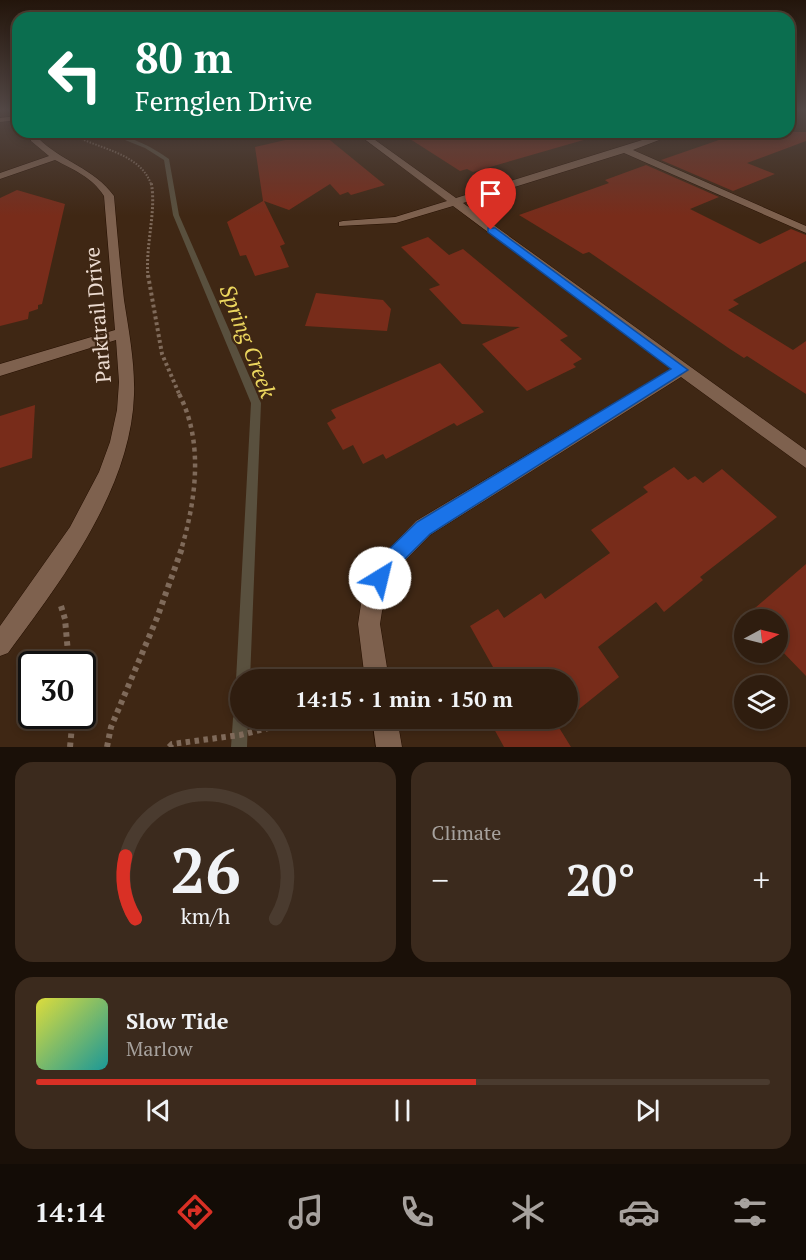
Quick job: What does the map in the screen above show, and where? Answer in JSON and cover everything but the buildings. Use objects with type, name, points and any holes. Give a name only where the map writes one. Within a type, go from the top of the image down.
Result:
[{"type":"street","name":"Parktrail Drive","points":[[0,645],[51,577],[95,500],[113,460],[125,410],[127,363],[109,196],[103,184],[90,174],[54,157],[39,146]]},
{"type":"street","points":[[378,146],[806,460]]},
{"type":"street","points":[[344,224],[396,220],[637,146]]},
{"type":"street","points":[[625,150],[806,230]]},
{"type":"street","points":[[0,176],[54,157]]},
{"type":"street","points":[[0,370],[123,333]]},
{"type":"street","points":[[375,669],[369,624],[374,591],[386,566],[423,528],[681,370]]},
{"type":"street","points":[[386,729],[389,747]]},
{"type":"path","points":[[92,146],[135,162],[143,168],[151,182],[153,203],[147,243],[150,291],[164,357],[191,423],[195,454],[193,500],[181,550],[111,727],[107,747]]},
{"type":"path","points":[[51,577],[65,619],[68,651]]},
{"type":"path","points":[[70,747],[72,729]]},
{"type":"path","points":[[169,747],[172,744],[240,735],[264,729]]},
{"type":"waterway","name":"Spring Creek","points":[[144,146],[166,159],[176,215],[256,403],[244,669]]},
{"type":"waterway","name":"Spring Creek","points":[[239,747],[240,729]]},
{"type":"route","points":[[380,578],[386,566],[423,528],[681,370],[491,230]]}]
